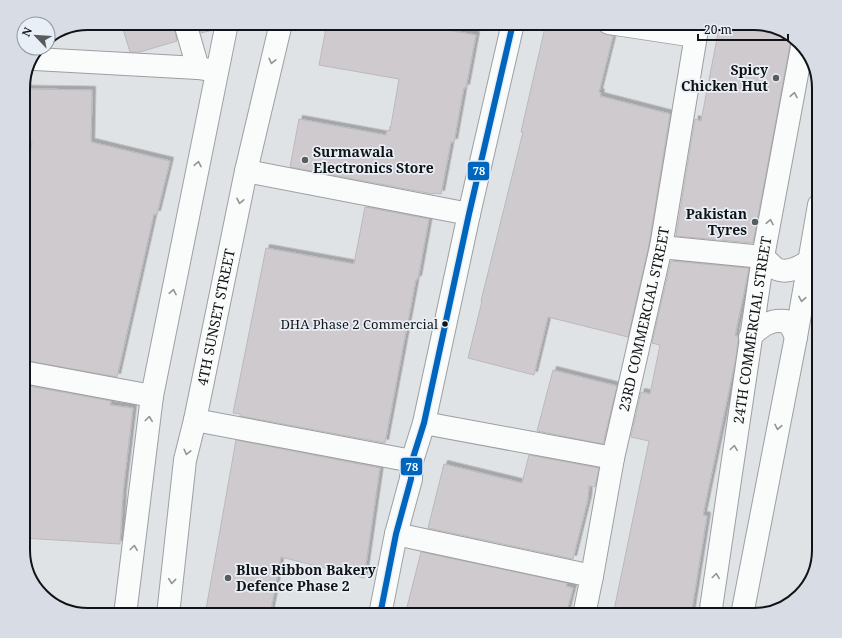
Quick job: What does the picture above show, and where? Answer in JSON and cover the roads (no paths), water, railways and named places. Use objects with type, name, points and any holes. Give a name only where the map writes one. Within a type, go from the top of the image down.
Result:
[{"type":"street","points":[[188,30],[208,70]]},
{"type":"street","points":[[126,608],[152,396],[208,70],[224,30]]},
{"type":"street","name":"4TH SUNSET STREET","points":[[169,608],[185,460],[195,420],[246,171],[279,30]]},
{"type":"street","points":[[381,608],[396,534],[411,479],[412,461],[424,423],[469,214],[511,30]]},
{"type":"street","name":"23RD COMMERCIAL STREET","points":[[585,608],[613,458],[661,247],[697,30]]},
{"type":"street","name":"24TH COMMERCIAL STREET","points":[[711,608],[750,337],[763,257],[801,54]]},
{"type":"street","points":[[38,59],[208,70]]},
{"type":"street","points":[[246,171],[469,214]]},
{"type":"street","points":[[743,608],[796,337],[812,244]]},
{"type":"street","points":[[661,247],[763,257],[777,269],[788,270],[800,267],[809,261]]},
{"type":"street","points":[[750,337],[758,329],[769,322],[778,320],[786,321],[792,328],[796,337]]},
{"type":"street","points":[[30,373],[152,396]]},
{"type":"street","points":[[195,420],[412,461]]},
{"type":"street","points":[[424,423],[613,458]]},
{"type":"street","points":[[396,534],[592,576]]},
{"type":"place","name":"Spicy Chicken Hut","points":[[776,78]]},
{"type":"place","name":"Surmawala Electronics Store","points":[[305,160]]},
{"type":"place","name":"Pakistan Tyres","points":[[755,222]]},
{"type":"place","name":"DHA Phase 2 Commercial","points":[[445,324]]},
{"type":"place","name":"Blue Ribbon Bakery Defence Phase 2","points":[[228,578]]}]
